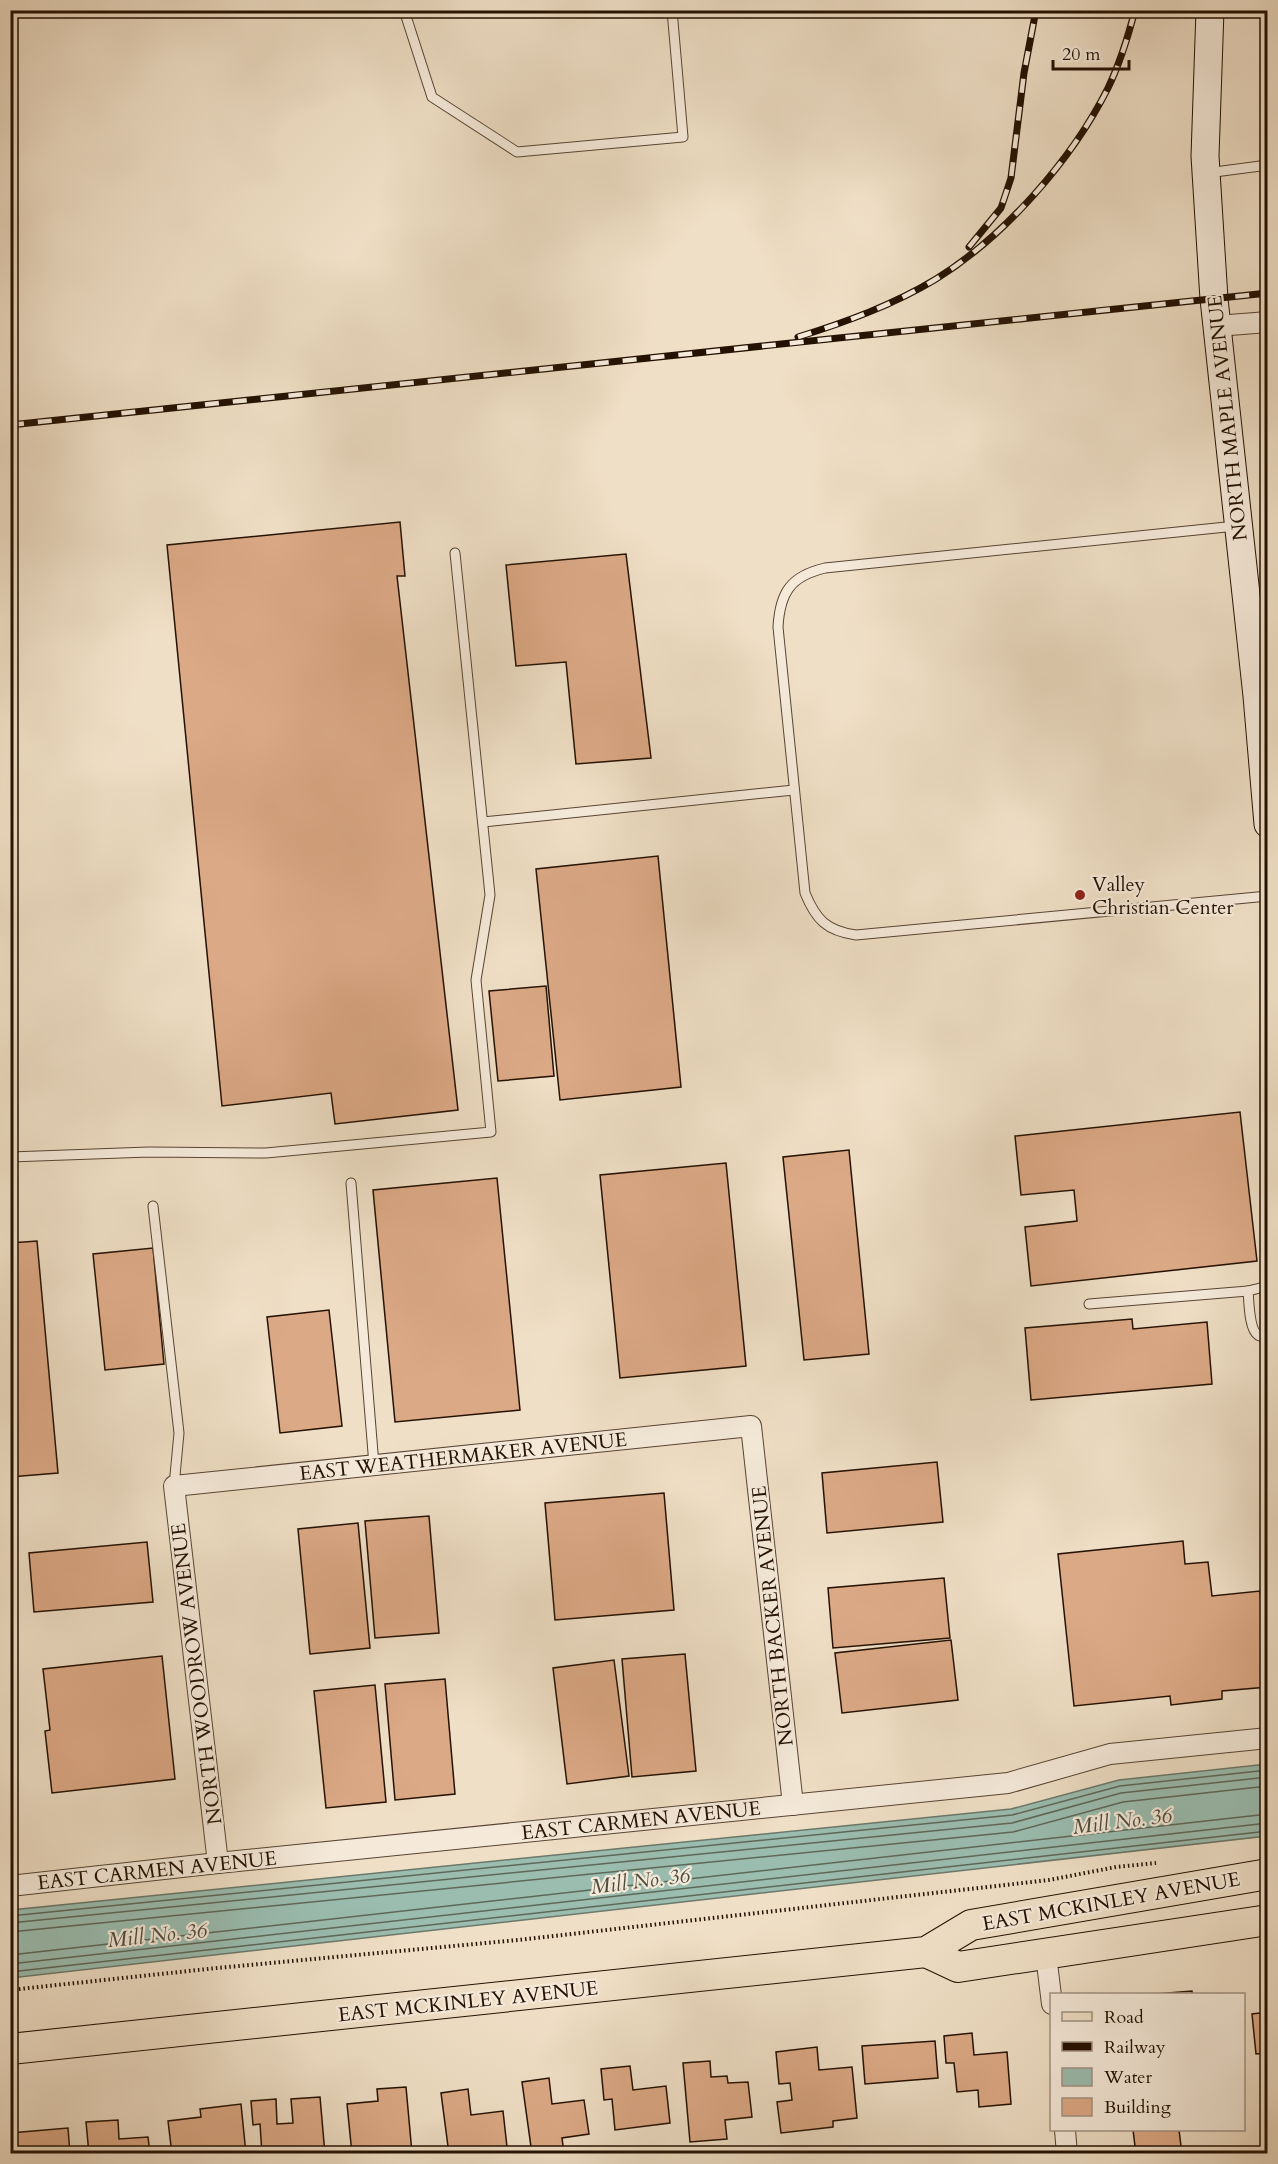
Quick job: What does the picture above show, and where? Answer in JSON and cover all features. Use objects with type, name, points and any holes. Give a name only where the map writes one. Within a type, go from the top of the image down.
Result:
[{"type":"main road","name":"EAST MCKINLEY AVENUE","points":[[10,2049],[926,1952],[971,1924],[1268,1875]]},
{"type":"main road","name":"EAST MCKINLEY AVENUE","points":[[926,1952],[958,1967],[1268,1920]]},
{"type":"street","name":"NORTH MAPLE AVENUE","points":[[1210,10],[1206,173],[1217,326],[1238,526],[1262,695],[1268,824]]},
{"type":"street","points":[[1217,326],[1268,322]]},
{"type":"street","name":"EAST WEATHERMAKER AVENUE","points":[[174,1486],[751,1426]]},
{"type":"street","name":"NORTH BACKER AVENUE","points":[[751,1426],[793,1805]]},
{"type":"street","name":"NORTH WOODROW AVENUE","points":[[174,1486],[218,1863]]},
{"type":"street","name":"EAST CARMEN AVENUE","points":[[10,1886],[1008,1783],[1110,1754],[1268,1738]]},
{"type":"street","points":[[1046,1955],[1051,1993]]},
{"type":"street","points":[[1065,2131],[1067,2154]]},
{"type":"lane","points":[[404,10],[432,97],[517,152],[683,137],[672,10]]},
{"type":"lane","points":[[1206,173],[1268,165]]},
{"type":"lane","points":[[1238,526],[825,568],[809,572],[796,580],[786,591],[779,610],[778,627],[805,893],[812,909],[822,922],[838,932],[856,935],[1268,896]]},
{"type":"lane","points":[[10,1157],[149,1152],[266,1153],[491,1132],[476,980],[489,895],[455,553]]},
{"type":"lane","points":[[483,822],[794,790]]},
{"type":"lane","points":[[351,1183],[374,1465]]},
{"type":"lane","points":[[153,1206],[179,1433],[174,1486]]},
{"type":"lane","points":[[1089,1304],[1248,1291],[1268,1286]]},
{"type":"lane","points":[[1248,1291],[1255,1334],[1259,1337],[1268,1336]]},
{"type":"path","points":[[10,1990],[554,1936],[1049,1880],[1116,1867],[1161,1862]]},
{"type":"water","name":"Mill No. 36","points":[[1267,1764],[1267,1836],[11,1978],[11,1910],[1011,1809],[1119,1780]]},
{"type":"building","points":[[400,522],[405,576],[397,576],[458,1110],[335,1124],[331,1093],[222,1106],[167,545]]},
{"type":"building","points":[[626,554],[651,758],[576,764],[566,662],[516,666],[506,565]]},
{"type":"building","points":[[658,856],[681,1087],[560,1100],[536,869]]},
{"type":"building","points":[[546,986],[554,1076],[498,1081],[489,991]]},
{"type":"building","points":[[1240,1112],[1257,1261],[1031,1286],[1025,1227],[1077,1221],[1074,1190],[1021,1195],[1015,1136]]},
{"type":"building","points":[[849,1150],[869,1354],[804,1360],[783,1157]]},
{"type":"building","points":[[726,1163],[746,1366],[620,1378],[600,1175]]},
{"type":"building","points":[[497,1178],[520,1410],[395,1422],[373,1190]]},
{"type":"building","points":[[37,1241],[58,1473],[10,1477],[10,1243]]},
{"type":"building","points":[[153,1248],[164,1364],[105,1370],[93,1254]]},
{"type":"building","points":[[329,1310],[342,1426],[280,1433],[267,1317]]},
{"type":"building","points":[[1132,1319],[1133,1329],[1207,1322],[1212,1384],[1031,1400],[1025,1328]]},
{"type":"building","points":[[937,1462],[943,1522],[827,1533],[822,1473]]},
{"type":"building","points":[[664,1493],[674,1610],[555,1620],[545,1503]]},
{"type":"building","points":[[429,1516],[439,1633],[375,1638],[365,1521]]},
{"type":"building","points":[[358,1523],[370,1648],[310,1654],[298,1529]]},
{"type":"building","points":[[1183,1541],[1185,1564],[1208,1562],[1212,1596],[1260,1591],[1268,1687],[1222,1691],[1222,1699],[1171,1705],[1170,1696],[1074,1706],[1058,1554]]},
{"type":"building","points":[[147,1542],[153,1602],[34,1612],[29,1553]]},
{"type":"building","points":[[944,1578],[950,1638],[833,1648],[828,1588]]},
{"type":"building","points":[[951,1640],[958,1700],[842,1713],[835,1653]]},
{"type":"building","points":[[685,1654],[696,1771],[632,1777],[622,1659]]},
{"type":"building","points":[[162,1656],[175,1779],[52,1793],[45,1731],[50,1730],[43,1669]]},
{"type":"building","points":[[614,1660],[629,1776],[567,1784],[553,1668]]},
{"type":"building","points":[[445,1679],[455,1794],[395,1800],[385,1684]]},
{"type":"building","points":[[375,1685],[386,1802],[326,1808],[314,1691]]},
{"type":"building","points":[[1192,1991],[1192,1993],[1167,1993]]},
{"type":"building","points":[[1268,2012],[1268,2053],[1256,2054],[1252,2014]]},
{"type":"building","points":[[972,2033],[974,2055],[1007,2052],[1011,2104],[979,2107],[978,2090],[957,2092],[954,2063],[946,2063],[944,2036]]},
{"type":"building","points":[[935,2041],[938,2078],[865,2084],[862,2046]]},
{"type":"building","points":[[817,2047],[819,2070],[852,2067],[857,2118],[833,2121],[833,2127],[781,2133],[777,2102],[792,2100],[790,2083],[779,2084],[776,2052]]},
{"type":"building","points":[[710,2061],[711,2077],[727,2076],[728,2083],[748,2082],[752,2117],[725,2120],[727,2139],[690,2142],[683,2063]]},
{"type":"building","points":[[630,2066],[633,2090],[666,2086],[670,2123],[615,2130],[612,2099],[604,2100],[601,2069]]},
{"type":"building","points":[[549,2078],[552,2104],[584,2100],[589,2134],[562,2138],[564,2153],[532,2154],[522,2082]]},
{"type":"building","points":[[406,2087],[412,2153],[352,2154],[347,2104],[378,2101],[377,2089]]},
{"type":"building","points":[[468,2089],[471,2115],[503,2111],[507,2147],[449,2154],[441,2093]]},
{"type":"building","points":[[320,2097],[325,2154],[262,2154],[260,2124],[253,2125],[251,2101],[276,2099],[277,2124],[293,2123],[291,2099]]},
{"type":"building","points":[[241,2104],[246,2154],[172,2154],[168,2121],[201,2117],[200,2109]]},
{"type":"building","points":[[118,2120],[119,2139],[148,2137],[150,2154],[89,2154],[86,2122]]},
{"type":"building","points":[[68,2128],[70,2154],[10,2154],[10,2133]]},
{"type":"building","points":[[1133,2131],[1179,2131],[1182,2154],[1136,2154]]},
{"type":"railway","points":[[969,247],[1001,208],[1011,178],[1024,73],[1036,10]]},
{"type":"railway","points":[[798,337],[869,312],[920,288],[961,262],[1011,219],[1056,169],[1093,115],[1116,69],[1135,10]]},
{"type":"railway","points":[[10,425],[1268,293]]},
{"type":"place","name":"Valley Christian Center","points":[[1080,895]]}]
